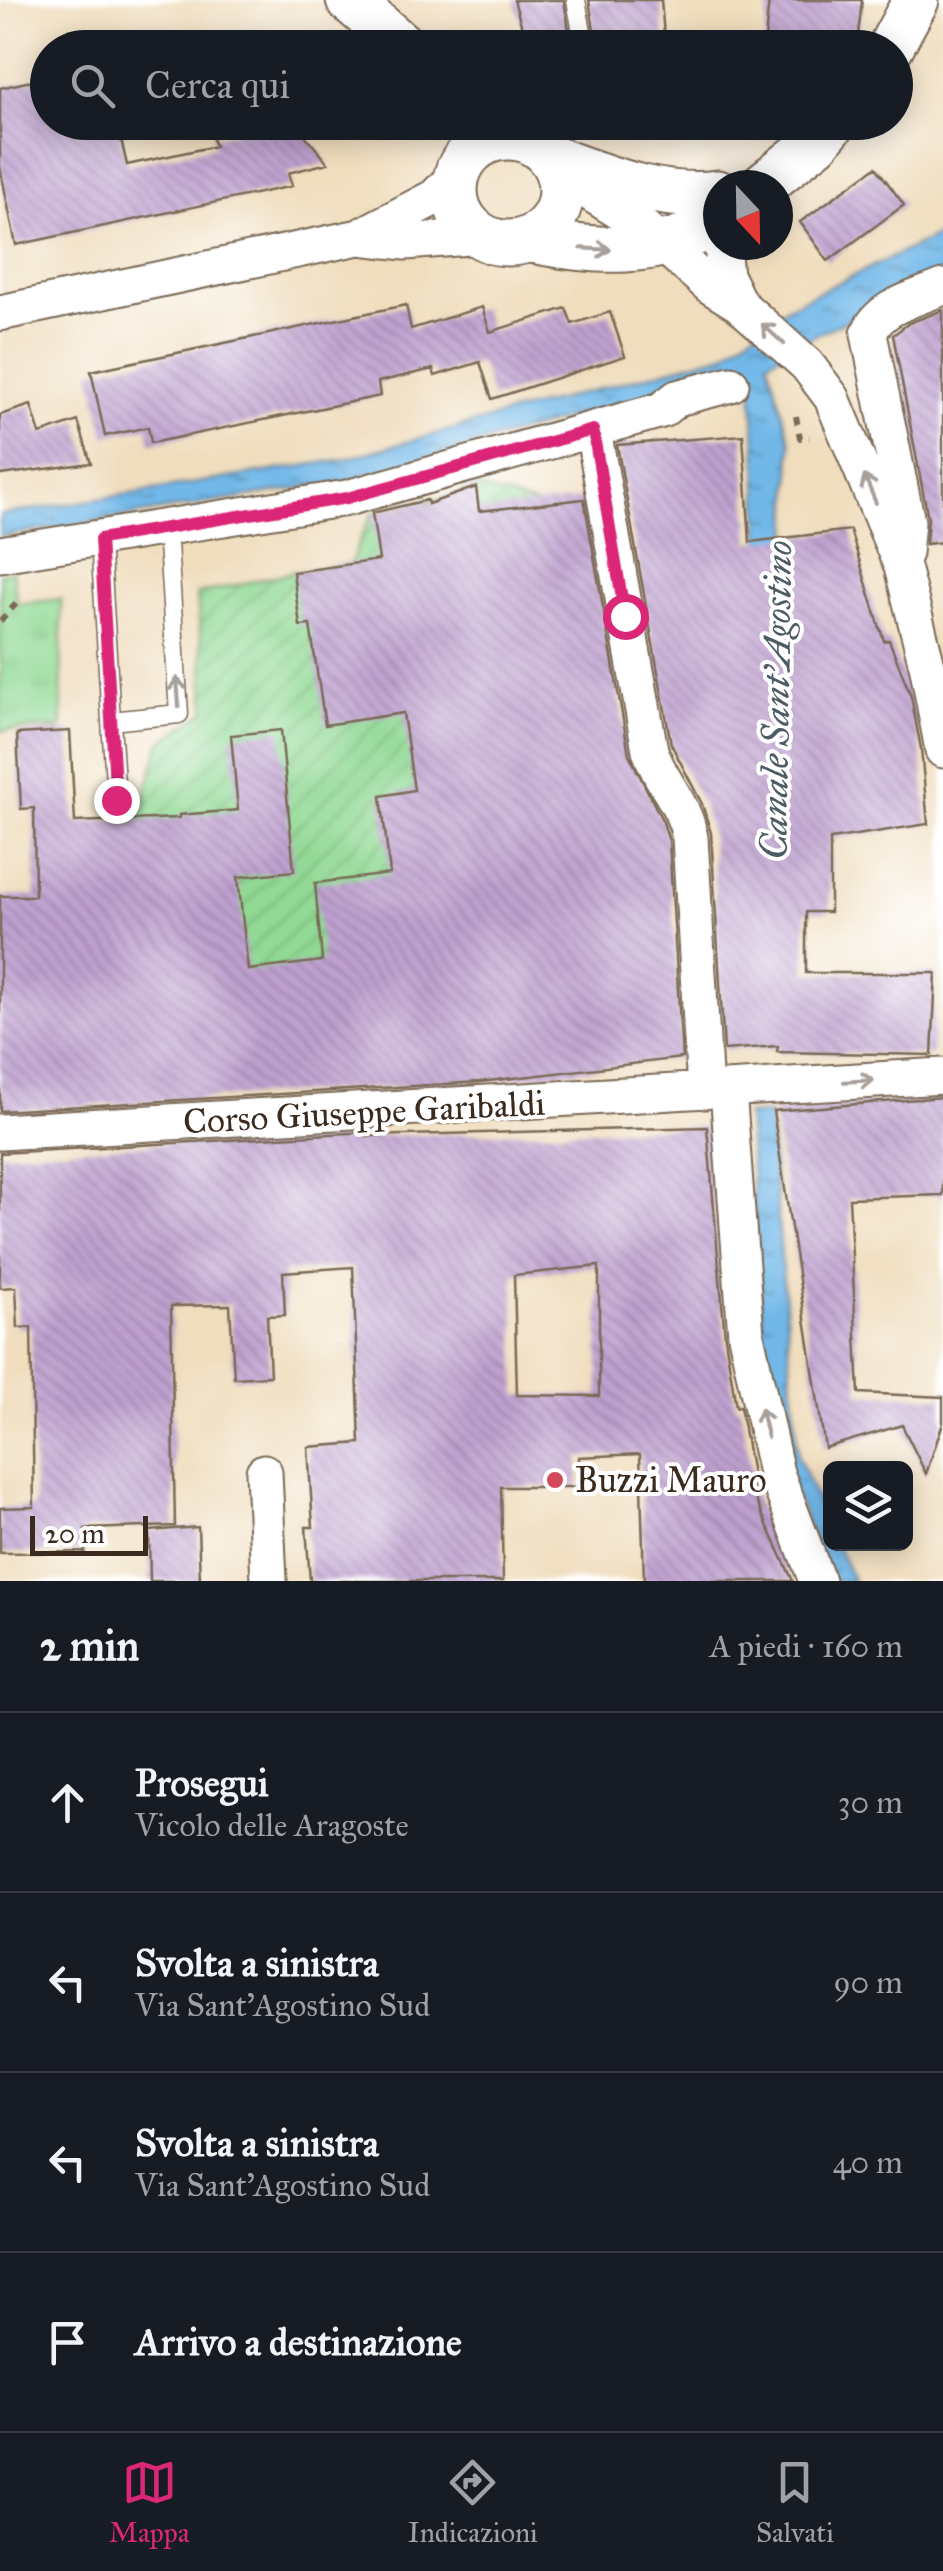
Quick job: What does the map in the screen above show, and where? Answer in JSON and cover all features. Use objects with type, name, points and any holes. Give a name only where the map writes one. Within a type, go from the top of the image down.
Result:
[{"type":"street","points":[[349,0],[384,30]]},
{"type":"street","points":[[900,30],[916,0]]},
{"type":"street","points":[[781,170],[819,140]]},
{"type":"street","points":[[458,173],[458,209],[468,225],[482,236],[506,244],[528,239],[550,224],[561,200],[532,143]]},
{"type":"street","points":[[532,143],[641,225],[710,286],[740,304],[808,365],[832,398],[902,567],[928,669],[943,750]]},
{"type":"street","points":[[0,313],[358,237],[435,197],[458,173],[470,153],[532,143],[648,189],[703,195]]},
{"type":"street","points":[[528,239],[564,247],[637,250],[664,246],[703,230]]},
{"type":"street","points":[[358,237],[406,242],[482,236]]},
{"type":"street","points":[[724,260],[725,274],[740,304]]},
{"type":"street","points":[[902,567],[907,522],[869,334],[883,313],[943,287]]},
{"type":"street","points":[[0,554],[347,498],[662,410],[677,398],[730,384]]},
{"type":"street","points":[[593,430],[650,750],[656,769],[681,805],[690,838],[746,1335],[776,1474],[817,1581]]},
{"type":"street","name":"Corso Giuseppe Garibaldi","points":[[0,1132],[943,1076]]},
{"type":"street","points":[[264,1472],[269,1581]]},
{"type":"lane","points":[[576,0],[582,30]]},
{"type":"lane","points":[[111,721],[179,714],[167,528]]},
{"type":"lane","points":[[100,539],[116,800]]},
{"type":"path","points":[[0,621],[16,604]]},
{"type":"green space","points":[[476,487],[535,505],[584,951],[63,1045],[57,825],[138,820],[160,743],[206,711],[197,594],[293,572],[350,564],[372,513]]},
{"type":"green space","points":[[13,571],[17,604],[61,599],[62,728],[0,731],[0,573]]},
{"type":"water","name":"Canale Sant'Agostino","points":[[943,233],[943,276],[768,361],[791,443],[785,770],[773,1047],[755,1048],[761,885],[761,595],[755,428],[752,386],[746,376],[725,374],[347,481],[0,537],[0,515],[345,459],[724,354],[787,307]]},
{"type":"water","points":[[769,1114],[798,1456],[823,1515],[823,1551],[839,1551],[853,1581],[831,1581],[782,1461],[763,1333],[747,1115]]},
{"type":"building","points":[[514,0],[564,0],[569,30],[523,30]]},
{"type":"building","points":[[589,0],[661,0],[664,30],[594,30]]},
{"type":"building","points":[[769,0],[862,0],[859,30],[766,30]]},
{"type":"building","points":[[30,81],[30,140],[121,140],[127,165],[215,146],[213,140],[309,140],[328,163],[288,173],[292,186],[16,245],[0,167],[0,88]]},
{"type":"building","points":[[876,167],[904,205],[828,261],[800,222]]},
{"type":"building","points":[[406,305],[411,329],[482,307],[490,332],[566,308],[572,324],[610,312],[625,356],[492,399],[480,362],[435,376],[433,369],[378,382],[380,396],[151,443],[148,427],[105,436],[91,371]]},
{"type":"building","points":[[943,310],[943,542],[926,544],[928,518],[893,335],[909,323]]},
{"type":"building","points":[[31,405],[40,434],[78,421],[91,463],[0,475],[0,415]]},
{"type":"building","points":[[743,435],[750,542],[850,530],[884,641],[889,640],[911,696],[921,749],[928,824],[830,839],[830,912],[806,912],[806,973],[936,973],[932,1055],[777,1052],[778,1046],[724,1050],[711,833],[702,804],[671,744],[617,445]]},
{"type":"building","points":[[476,487],[479,511],[584,499],[629,754],[669,841],[682,1058],[480,1082],[0,1111],[0,896],[35,896],[34,808],[21,809],[17,734],[70,731],[75,822],[179,818],[238,810],[231,735],[281,730],[294,871],[238,877],[248,970],[322,961],[315,883],[390,874],[381,796],[414,790],[403,713],[325,725],[310,625],[300,626],[293,572],[379,560],[372,513],[427,500],[428,504]]},
{"type":"building","points":[[943,1097],[943,1195],[849,1198],[859,1393],[943,1397],[943,1423],[926,1474],[902,1425],[825,1448],[773,1111]]},
{"type":"building","points":[[707,1127],[725,1337],[736,1407],[740,1406],[757,1503],[793,1581],[644,1581],[640,1454],[579,1457],[579,1487],[501,1487],[503,1581],[310,1581],[306,1527],[313,1527],[308,1447],[360,1443],[353,1267],[283,1272],[285,1315],[267,1316],[270,1376],[234,1378],[230,1305],[171,1306],[175,1526],[85,1529],[85,1552],[0,1553],[0,1508],[34,1507],[31,1327],[18,1328],[16,1287],[0,1288],[0,1153],[366,1132],[366,1136]],"holes":[[[599,1266],[599,1396],[517,1395],[514,1275]]]},
{"type":"building","points":[[198,1527],[200,1581],[150,1581],[149,1531]]},
{"type":"place","name":"Buzzi Mauro","points":[[555,1480]]},
{"type":"route","points":[[116,800],[100,539],[347,498],[593,430],[625,616]]}]
